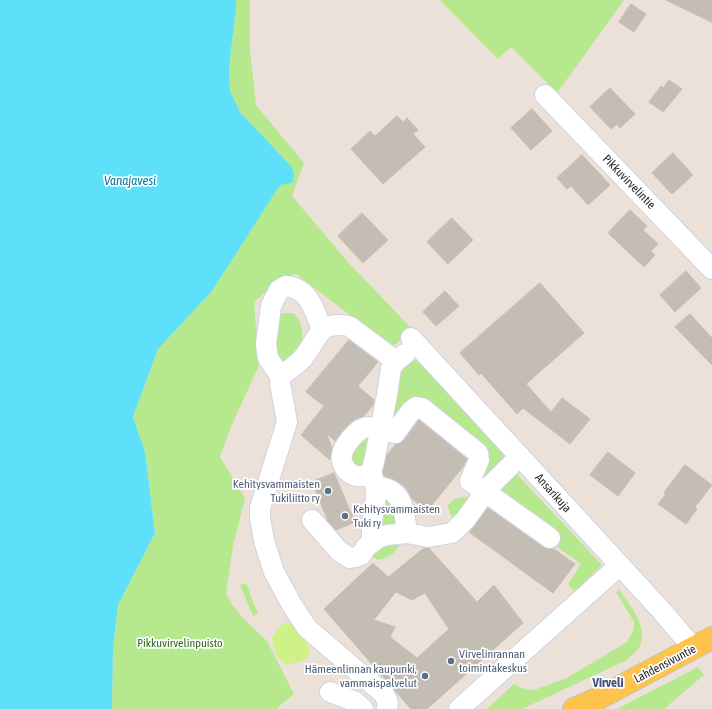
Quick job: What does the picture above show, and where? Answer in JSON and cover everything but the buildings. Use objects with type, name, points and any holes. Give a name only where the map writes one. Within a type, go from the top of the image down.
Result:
[{"type":"main road","name":"Lahdensivuntie","points":[[574,709],[597,699],[703,644]]},
{"type":"street","name":"Pikkuvirvelintie","points":[[545,95],[712,269]]},
{"type":"street","points":[[322,330],[313,306],[305,294],[294,287],[286,286],[279,290],[271,306],[266,344],[268,358],[280,376],[287,422],[260,508],[260,518],[264,541],[274,572],[292,605],[307,628],[384,694],[388,703],[387,709]]},
{"type":"street","points":[[280,376],[303,358],[322,330],[330,326],[348,326],[396,361],[391,368],[388,395],[380,430],[373,480],[376,502],[372,523],[372,542]]},
{"type":"street","name":"Ansarikuja","points":[[396,361],[414,341],[661,610],[703,644]]},
{"type":"street","points":[[407,533],[404,512],[398,497],[373,480],[360,476],[354,476],[344,468],[342,453],[353,435],[361,429],[368,427],[395,433],[411,411],[416,407],[422,408],[478,453],[479,460],[470,481],[550,538]]},
{"type":"street","points":[[312,520],[339,551],[350,558],[361,555],[366,547],[372,542],[387,535],[407,533],[428,536],[452,533],[466,519],[485,491],[520,456]]},
{"type":"street","points":[[459,709],[620,565]]},
{"type":"street","points":[[330,692],[354,702],[363,709]]},
{"type":"green space","name":"Pikkuvirvelinpuisto","points":[[236,0],[250,0],[250,50],[256,105],[304,163],[292,196],[347,261],[413,330],[392,347],[296,274],[282,278],[254,302],[259,365],[230,429],[220,457],[245,498],[233,546],[226,593],[232,604],[243,618],[267,641],[294,694],[276,709],[112,709],[113,649],[118,605],[155,533],[145,452],[133,417],[158,349],[212,291],[280,184],[292,183],[292,167],[240,112],[230,91],[229,68]]},
{"type":"green space","points":[[440,0],[624,0],[557,93],[511,47],[498,59]]},
{"type":"green space","points":[[284,313],[293,313],[300,321],[302,340],[301,351],[280,367],[270,338],[277,317]]},
{"type":"green space","points":[[416,360],[511,458],[488,478],[482,476],[431,409],[392,420],[395,393],[402,365]]},
{"type":"green space","points":[[360,435],[374,435],[362,468],[353,469],[348,450]]},
{"type":"green space","points":[[514,471],[602,565],[574,592],[568,584],[581,564],[553,544],[493,488]]},
{"type":"green space","points":[[389,494],[398,523],[384,530],[380,523],[385,498]]},
{"type":"green space","points":[[472,496],[454,521],[447,506],[454,499]]},
{"type":"green space","points":[[400,544],[391,555],[385,558],[378,560],[373,557],[373,553],[378,545]]},
{"type":"green space","points":[[246,583],[258,614],[253,616],[240,585]]},
{"type":"green space","points":[[619,589],[640,623],[642,638],[640,646],[636,652],[627,660],[522,709],[487,709],[514,684],[524,689],[534,690],[567,678],[627,642],[634,629],[634,622],[616,592]]},
{"type":"green space","points":[[290,622],[306,641],[309,654],[306,659],[300,662],[287,665],[276,653],[272,637],[281,625]]},
{"type":"green space","points":[[698,667],[704,675],[664,709],[617,709]]},
{"type":"water","name":"Vanajavesi","points":[[0,0],[236,0],[229,68],[230,91],[240,112],[292,167],[294,175],[292,183],[280,185],[212,291],[158,349],[133,417],[145,452],[155,533],[118,605],[113,649],[112,709],[0,709]]},
{"type":"place","name":"Kehitysvammaisten Tukiliitto ry","points":[[328,491]]},
{"type":"place","name":"Kehitysvammaisten Tuki ry","points":[[345,516]]},
{"type":"place","name":"Virvelinrannan toimintakeskus","points":[[451,661]]},
{"type":"place","name":"Hämeenlinnan kaupunki, vammaispalvelut","points":[[425,676]]},
{"type":"district","name":"Virveli","points":[[608,683]]}]
